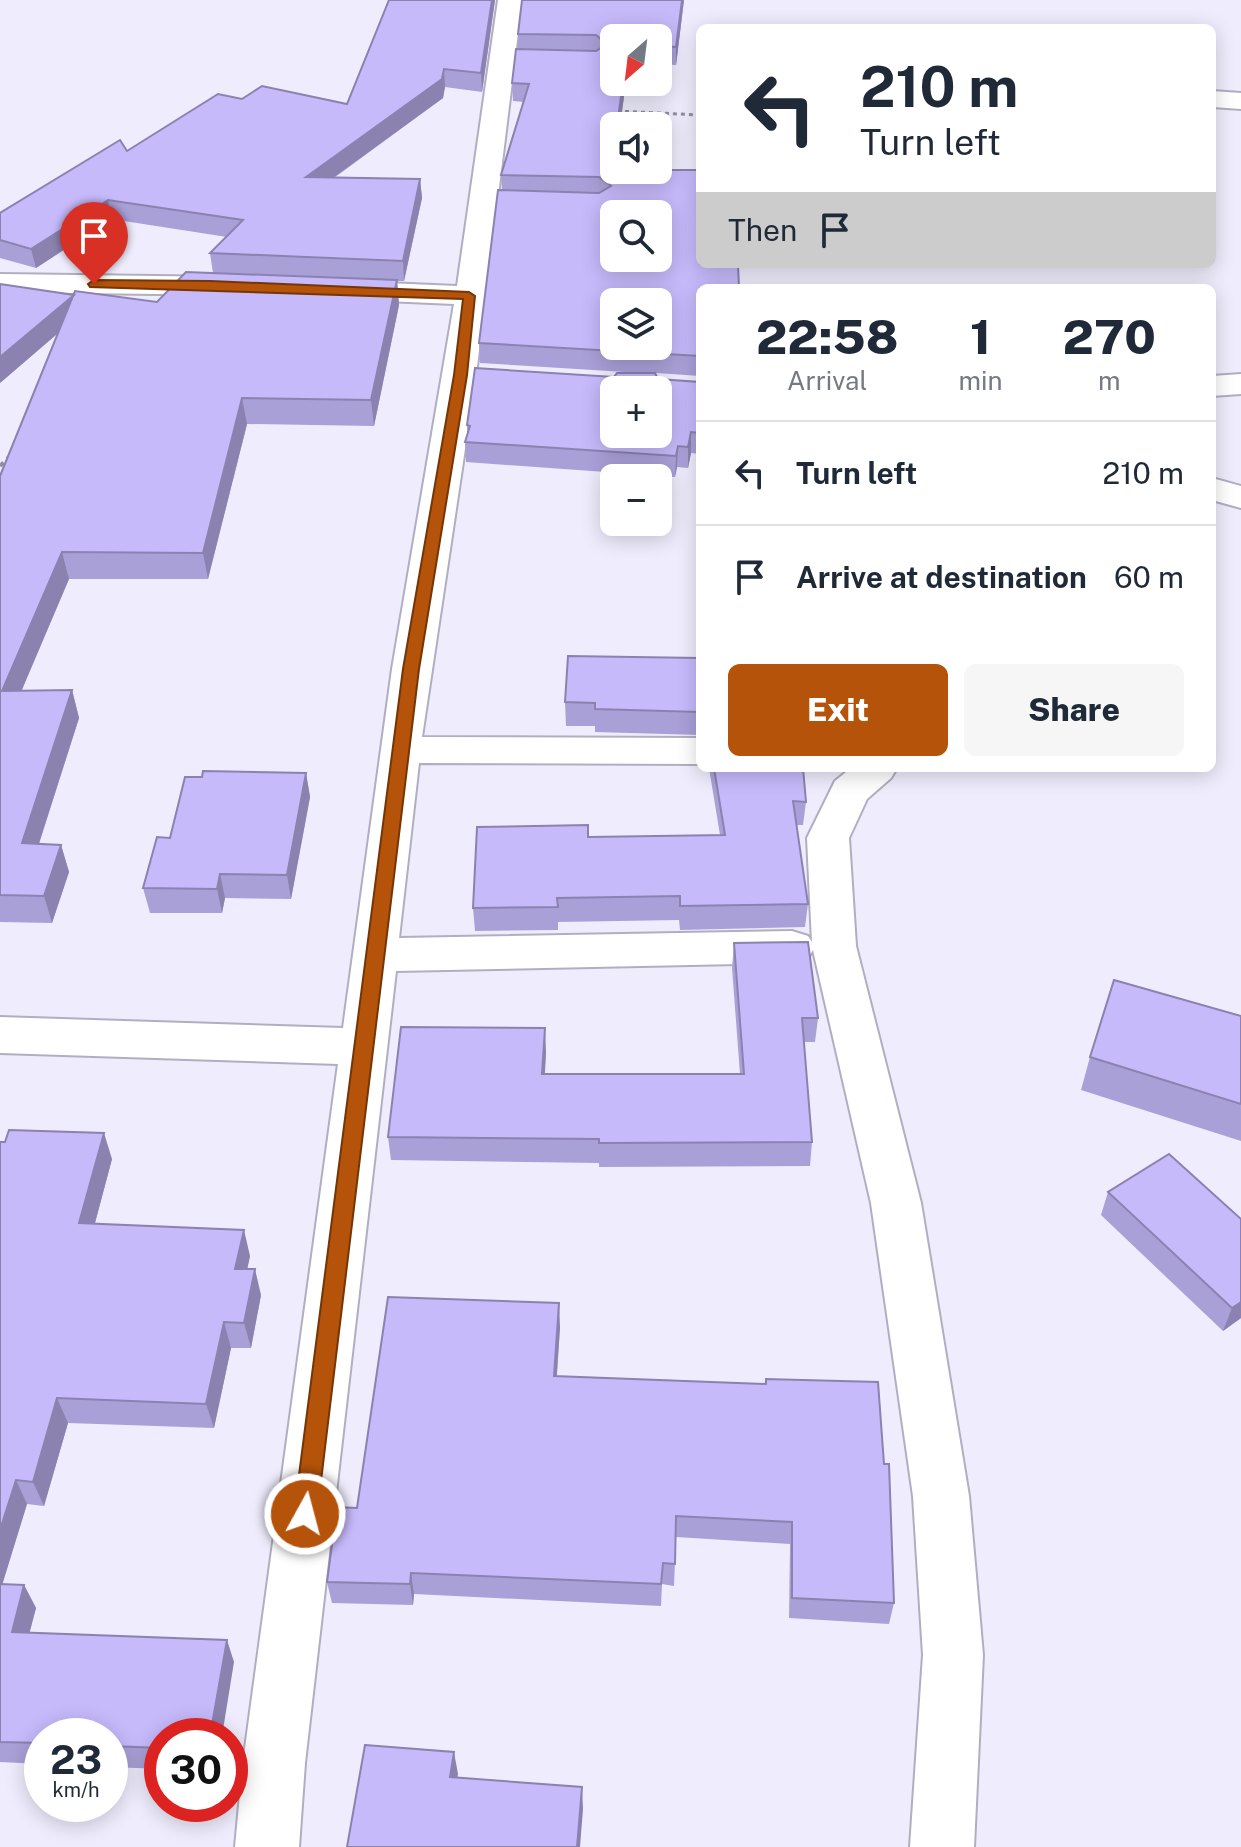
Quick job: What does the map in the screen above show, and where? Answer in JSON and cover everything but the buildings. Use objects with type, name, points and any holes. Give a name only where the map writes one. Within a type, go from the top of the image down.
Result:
[{"type":"street","points":[[267,1847],[274,1763],[411,669],[475,376],[469,296],[510,0]]},
{"type":"street","points":[[1216,99],[1241,101]]},
{"type":"street","points":[[0,283],[271,287]]},
{"type":"street","points":[[317,289],[469,296]]},
{"type":"street","points":[[1216,386],[1241,384]]},
{"type":"street","points":[[1216,489],[1241,498]]},
{"type":"street","points":[[402,750],[696,751]]},
{"type":"street","points":[[872,772],[850,791],[828,838],[834,946],[896,1203],[941,1496],[953,1655],[942,1847]]},
{"type":"street","points":[[376,955],[834,946]]},
{"type":"street","points":[[0,1035],[365,1047]]},
{"type":"path","points":[[605,111],[696,115]]},
{"type":"path","points":[[0,466],[11,455]]},
{"type":"route","points":[[94,284],[210,285],[469,296],[460,375],[411,669],[305,1514]]}]
